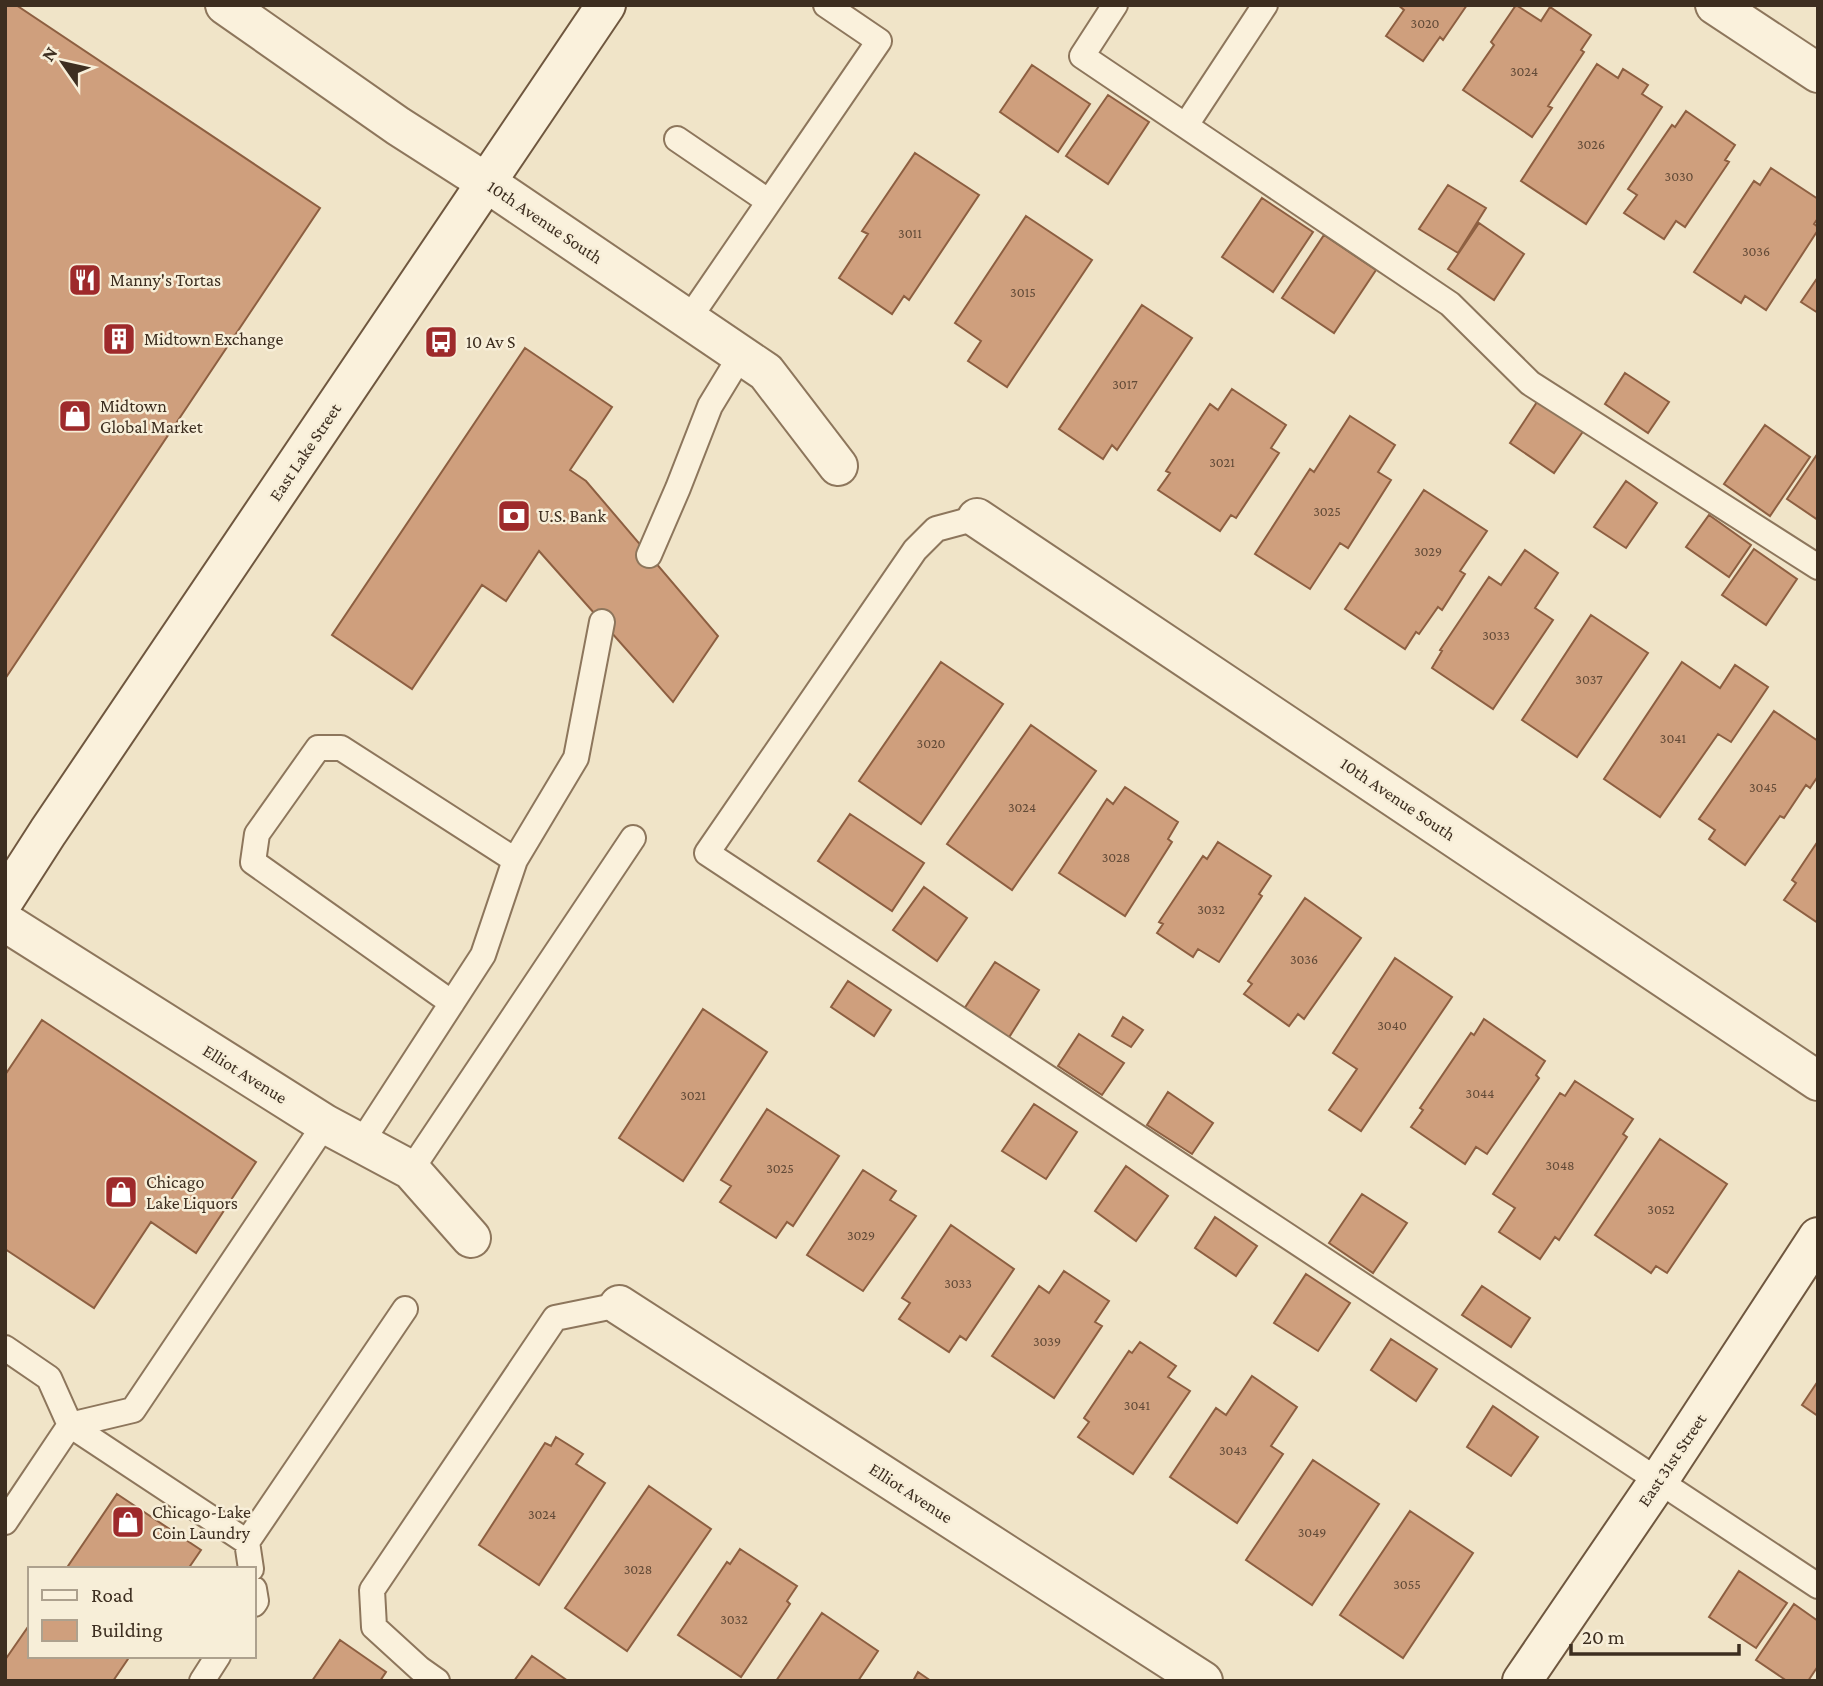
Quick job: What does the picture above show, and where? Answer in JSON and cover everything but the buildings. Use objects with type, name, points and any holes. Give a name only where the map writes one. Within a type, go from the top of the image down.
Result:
[{"type":"street","name":"10th Avenue South","points":[[225,5],[398,126],[766,372],[838,466]]},
{"type":"street","name":"East Lake Street","points":[[5,899],[606,5]]},
{"type":"street","points":[[1715,5],[1818,73]]},
{"type":"street","name":"10th Avenue South","points":[[977,518],[1818,1081]]},
{"type":"street","name":"Elliot Avenue","points":[[5,922],[325,1124],[411,1170],[471,1238]]},
{"type":"street","name":"East 31st Street","points":[[1522,1681],[1659,1480],[1818,1237]]},
{"type":"street","name":"Elliot Avenue","points":[[619,1305],[1203,1681]]},
{"type":"lane","points":[[688,320],[879,41],[826,5]]},
{"type":"lane","points":[[1115,5],[1082,56],[1450,304],[1530,383],[1818,567]]},
{"type":"lane","points":[[1186,125],[1265,5]]},
{"type":"lane","points":[[677,139],[768,201]]},
{"type":"lane","points":[[649,555],[710,406],[741,355]]},
{"type":"lane","points":[[977,518],[936,529],[915,550],[707,853],[1818,1586]]},
{"type":"lane","points":[[361,1143],[483,956],[515,860],[576,758],[602,622]]},
{"type":"lane","points":[[452,1003],[253,862],[257,834],[318,748],[341,748],[515,860]]},
{"type":"lane","points":[[411,1170],[633,838]]},
{"type":"lane","points":[[5,1522],[70,1425],[134,1410],[325,1124]]},
{"type":"lane","points":[[437,1681],[374,1627],[372,1590],[555,1318],[619,1305]]},
{"type":"lane","points":[[251,1567],[247,1542],[405,1309]]},
{"type":"lane","points":[[5,1348],[49,1378],[70,1425],[247,1542]]},
{"type":"lane","points":[[202,1681],[217,1658]]},
{"type":"place","name":"Manny's Tortas","points":[[85,280]]},
{"type":"place","name":"Midtown Exchange","points":[[119,339]]},
{"type":"place","name":"10 Av S","points":[[441,342]]},
{"type":"place","name":"Midtown Global Market","points":[[75,416]]},
{"type":"place","name":"U.S. Bank","points":[[514,516]]},
{"type":"place","name":"Chicago Lake Liquors","points":[[121,1192]]},
{"type":"place","name":"Chicago-Lake Coin Laundry","points":[[128,1522]]}]
